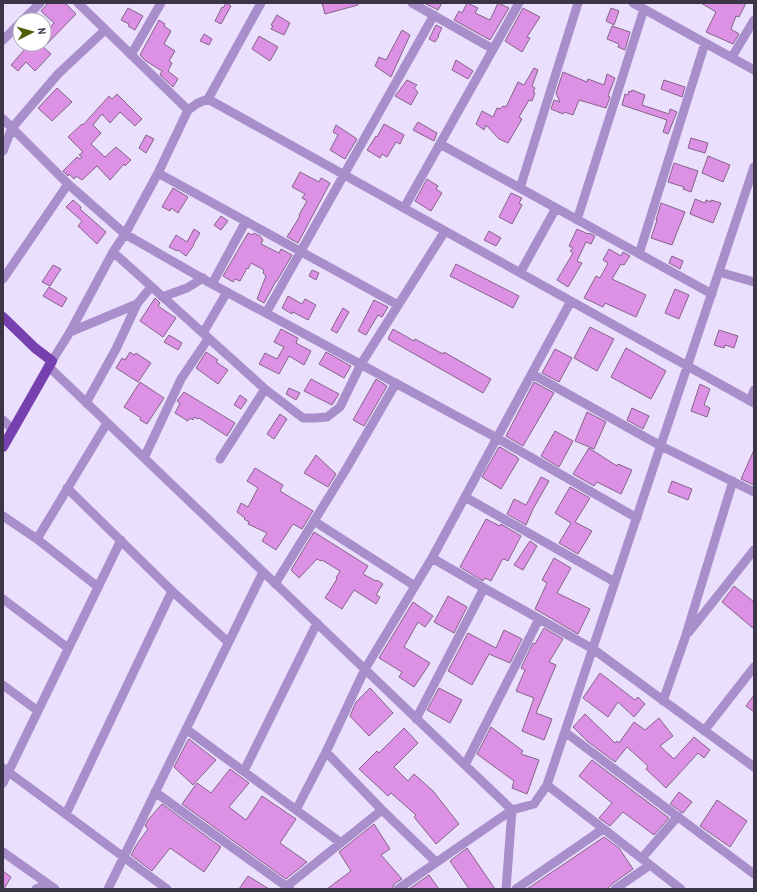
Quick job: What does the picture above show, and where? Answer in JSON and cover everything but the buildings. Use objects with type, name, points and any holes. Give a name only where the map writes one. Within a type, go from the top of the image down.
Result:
[{"type":"main road","points":[[3,317],[50,364],[3,447]]},
{"type":"street","points":[[31,12],[40,3]]},
{"type":"street","points":[[78,3],[188,110]]},
{"type":"street","points":[[131,55],[161,3]]},
{"type":"street","points":[[261,3],[208,99],[188,110],[158,173],[125,234],[113,252],[70,332],[50,364],[86,403],[512,810]]},
{"type":"street","points":[[412,3],[493,49]]},
{"type":"street","points":[[266,313],[430,14],[432,3]]},
{"type":"street","points":[[404,208],[519,3]]},
{"type":"street","points":[[520,188],[578,3]]},
{"type":"street","points":[[633,3],[754,70]]},
{"type":"street","points":[[577,220],[644,9]]},
{"type":"street","points":[[732,57],[754,20]]},
{"type":"street","points":[[3,151],[12,128],[58,74],[105,30]]},
{"type":"street","points":[[3,40],[12,31]]},
{"type":"street","points":[[639,254],[705,43]]},
{"type":"street","points":[[208,99],[752,402],[754,390]]},
{"type":"street","points":[[3,119],[68,184],[125,234],[226,292],[497,438],[637,518]]},
{"type":"street","points":[[440,144],[712,294]]},
{"type":"street","points":[[398,889],[512,810],[534,804],[547,785],[754,167]]},
{"type":"street","points":[[158,173],[398,305]]},
{"type":"street","points":[[3,279],[68,184]]},
{"type":"street","points":[[520,273],[556,208]]},
{"type":"street","points":[[212,284],[246,221]]},
{"type":"street","points":[[113,252],[265,389],[302,418],[327,417],[340,407],[361,364],[445,231]]},
{"type":"street","points":[[719,272],[754,282]]},
{"type":"street","points":[[162,296],[187,288],[203,278]]},
{"type":"street","points":[[86,403],[116,349],[137,304],[151,287]]},
{"type":"street","points":[[144,458],[181,379],[206,336],[226,292]]},
{"type":"street","points":[[296,810],[326,752],[365,669],[432,558],[571,301]]},
{"type":"street","points":[[70,332],[137,304]]},
{"type":"street","points":[[532,374],[661,446],[754,492]]},
{"type":"street","points":[[275,584],[396,383]]},
{"type":"street","points":[[220,459],[265,389]]},
{"type":"street","points":[[3,420],[13,430]]},
{"type":"street","points":[[37,539],[107,423]]},
{"type":"street","points":[[663,701],[685,638],[734,482]]},
{"type":"street","points":[[67,488],[172,591],[228,642]]},
{"type":"street","points":[[465,497],[615,582]]},
{"type":"street","points":[[3,516],[37,539],[98,587]]},
{"type":"street","points":[[314,521],[415,586]]},
{"type":"street","points":[[3,783],[6,770],[38,711],[121,540]]},
{"type":"street","points":[[685,638],[754,550]]},
{"type":"street","points":[[432,558],[593,649],[754,767]]},
{"type":"street","points":[[108,889],[263,572]]},
{"type":"street","points":[[416,718],[484,588]]},
{"type":"street","points":[[66,814],[172,591]]},
{"type":"street","points":[[3,599],[68,648]]},
{"type":"street","points":[[465,765],[539,619]]},
{"type":"street","points":[[244,771],[317,624]]},
{"type":"street","points":[[704,731],[754,667]]},
{"type":"street","points":[[3,685],[38,711]]},
{"type":"street","points":[[186,729],[342,843]]},
{"type":"street","points":[[565,732],[754,874]]},
{"type":"street","points":[[326,752],[382,810],[436,862]]},
{"type":"street","points":[[6,770],[167,889]]},
{"type":"street","points":[[547,785],[681,889]]},
{"type":"street","points":[[156,792],[288,888],[382,810]]},
{"type":"street","points":[[506,889],[512,810]]},
{"type":"street","points":[[642,858],[678,816]]},
{"type":"street","points":[[516,889],[603,829]]},
{"type":"street","points":[[3,852],[52,886]]},
{"type":"street","points":[[615,889],[650,865]]},
{"type":"street","points":[[36,889],[52,886]]}]
